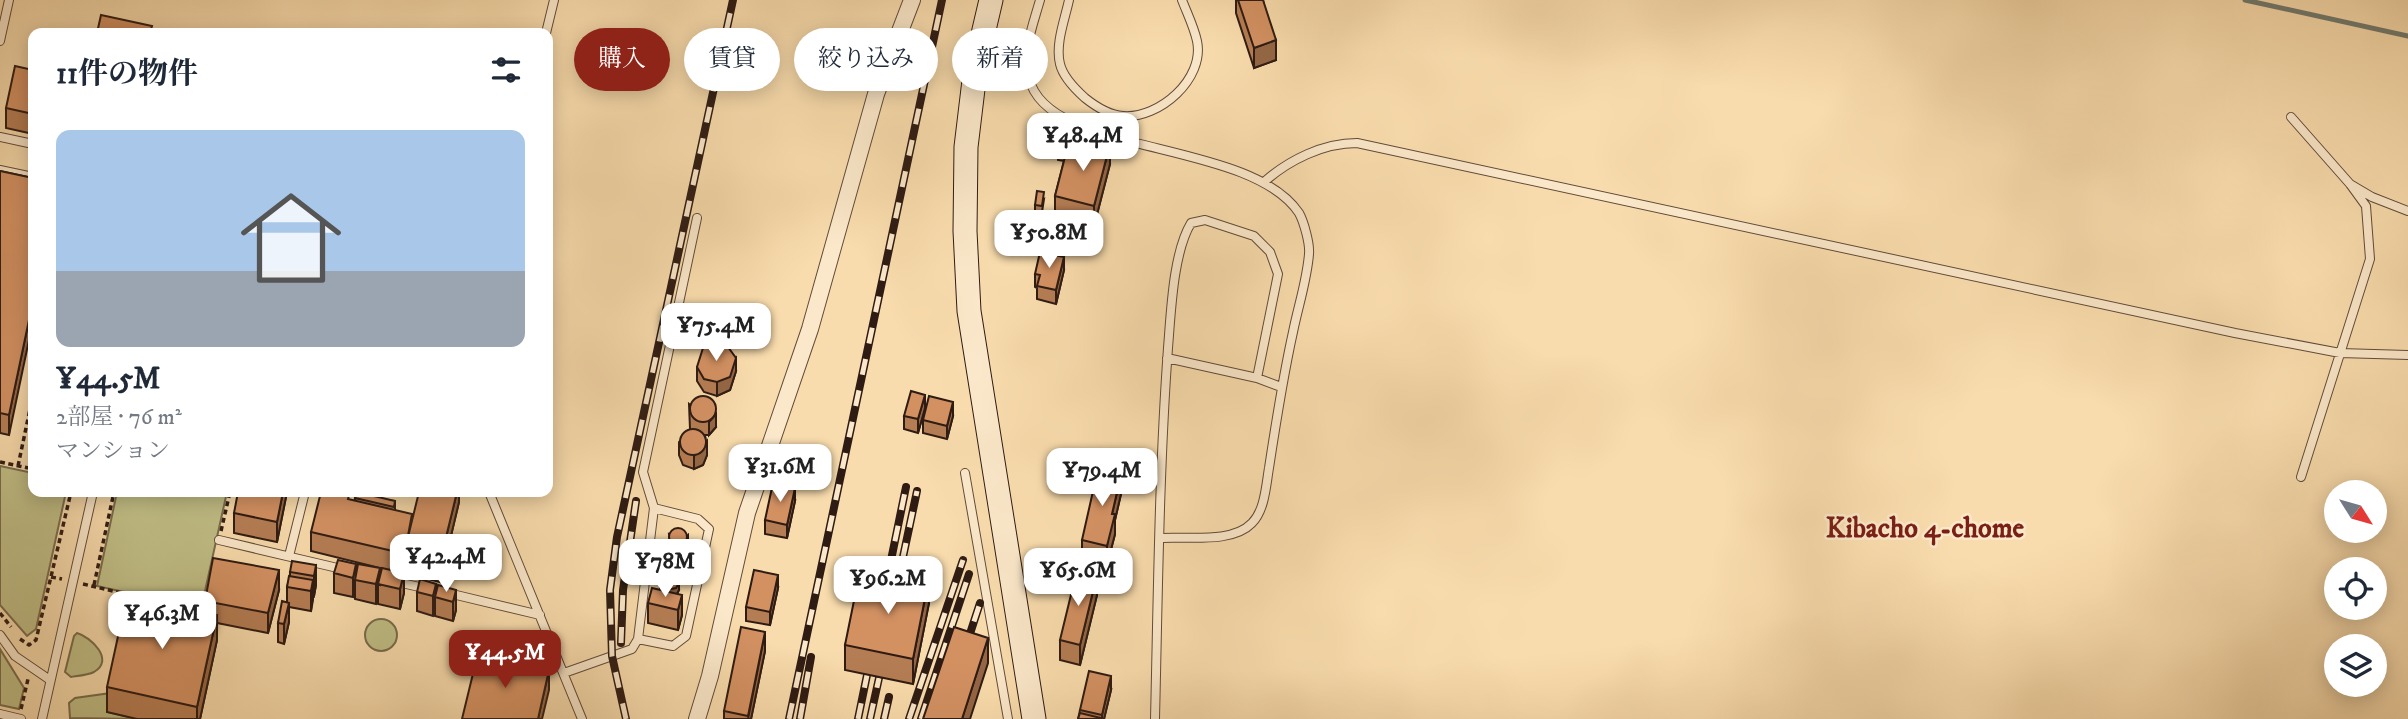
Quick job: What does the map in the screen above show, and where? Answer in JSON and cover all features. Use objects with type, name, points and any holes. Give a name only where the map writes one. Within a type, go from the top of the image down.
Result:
[{"type":"street","points":[[697,719],[710,676],[747,513],[810,329],[876,94],[912,0]]},
{"type":"street","points":[[991,0],[976,64],[966,147],[965,231],[969,312],[1034,719]]},
{"type":"lane","points":[[0,41],[9,0]]},
{"type":"lane","points":[[547,28],[554,0]]},
{"type":"lane","points":[[1040,0],[1027,46],[1028,78],[1039,99],[1064,118],[1099,132],[1249,173],[1281,193],[1300,215],[1309,252],[1281,387],[1264,499],[1253,522],[1234,534],[1160,538]]},
{"type":"lane","points":[[1069,0],[1059,50],[1060,65],[1077,91],[1104,110],[1121,117],[1142,116],[1159,108],[1178,93],[1192,71],[1198,43],[1182,0]]},
{"type":"lane","points":[[2291,117],[2366,206],[2370,259],[2301,477]]},
{"type":"lane","points":[[0,136],[28,143]]},
{"type":"lane","points":[[1264,182],[1279,169],[1334,143],[1357,143],[2235,333],[2340,353],[2408,355]]},
{"type":"lane","points":[[0,170],[28,176]]},
{"type":"lane","points":[[2350,184],[2372,197],[2408,211]]},
{"type":"lane","points":[[564,673],[632,649],[638,639],[654,508],[643,472],[697,218]]},
{"type":"lane","points":[[1155,719],[1167,358],[1172,304],[1185,234],[1191,223],[1205,220],[1254,236],[1270,252],[1278,274],[1257,377]]},
{"type":"lane","points":[[1167,358],[1257,377],[1281,387]]},
{"type":"lane","points":[[965,473],[1008,719]]},
{"type":"lane","points":[[42,719],[92,497]]},
{"type":"lane","points":[[289,556],[304,497]]},
{"type":"lane","points":[[491,497],[582,719]]},
{"type":"lane","points":[[638,639],[673,646],[686,636],[709,529],[698,519],[654,508]]},
{"type":"lane","points":[[219,540],[355,572]]},
{"type":"lane","points":[[382,578],[540,615]]},
{"type":"lane","points":[[0,635],[15,656],[50,680]]},
{"type":"lane","points":[[0,714],[21,719]]},
{"type":"path","points":[[18,466],[28,419]]},
{"type":"path","points":[[0,462],[28,468]]},
{"type":"path","points":[[0,613],[23,643],[32,645],[36,640],[70,497]]},
{"type":"path","points":[[94,586],[113,497]]},
{"type":"path","points":[[219,540],[229,497]]},
{"type":"path","points":[[51,577],[203,612],[209,588]]},
{"type":"shaded area","points":[[0,466],[28,472],[28,497],[65,497],[36,629],[27,636],[0,605]]},
{"type":"shaded area","points":[[116,497],[226,497],[201,609],[97,586]]},
{"type":"shaded area","points":[[381,619],[392,624],[397,635],[392,646],[381,651],[370,646],[365,635],[370,624]]},
{"type":"shaded area","points":[[77,633],[94,644],[102,655],[102,661],[94,672],[71,677],[65,672]]},
{"type":"shaded area","points":[[0,649],[24,688],[19,709],[0,705]]},
{"type":"shaded area","points":[[111,693],[107,712],[137,719],[70,718],[69,703],[75,698]]},
{"type":"building","points":[[1238,0],[1263,0],[1276,40],[1254,48]]},
{"type":"building","points":[[101,15],[152,26],[151,28],[98,28]]},
{"type":"building","points":[[15,66],[28,69],[28,113],[6,108]]},
{"type":"building","points":[[1087,138],[1110,144],[1094,206],[1055,196],[1067,149],[1083,153]]},
{"type":"building","points":[[1060,144],[1067,146],[1065,155],[1058,153]]},
{"type":"building","points":[[0,171],[28,177],[28,325],[9,415],[0,413]]},
{"type":"building","points":[[1037,191],[1044,192],[1042,206],[1035,205]]},
{"type":"building","points":[[1040,252],[1064,257],[1056,290],[1037,286],[1040,275],[1035,274]]},
{"type":"building","points":[[715,343],[728,347],[736,358],[730,377],[717,382],[704,379],[697,367],[703,348]]},
{"type":"building","points":[[911,391],[925,395],[918,419],[904,416]]},
{"type":"building","points":[[703,396],[713,399],[716,409],[713,419],[703,422],[693,419],[690,409],[693,399]]},
{"type":"building","points":[[929,396],[953,402],[947,426],[923,420]]},
{"type":"building","points":[[693,429],[702,433],[706,442],[702,451],[693,455],[684,451],[680,442],[684,433]]},
{"type":"building","points":[[1098,469],[1121,475],[1107,546],[1082,540]]},
{"type":"building","points":[[773,483],[795,488],[787,525],[765,520]]},
{"type":"building","points":[[237,497],[282,497],[277,522],[234,513]]},
{"type":"building","points":[[320,497],[349,497],[412,514],[407,541],[418,497],[456,497],[440,562],[311,532]]},
{"type":"building","points":[[378,497],[395,501],[394,507],[355,498]]},
{"type":"building","points":[[674,528],[682,528],[687,537],[685,544],[674,546],[669,541],[669,533]]},
{"type":"building","points":[[213,558],[279,570],[268,613],[205,601]]},
{"type":"building","points":[[338,560],[356,564],[353,578],[334,573]]},
{"type":"building","points":[[292,561],[316,565],[314,576],[290,572]]},
{"type":"building","points":[[358,564],[380,568],[376,584],[355,580]]},
{"type":"building","points":[[869,564],[873,565],[872,577],[867,576]]},
{"type":"building","points":[[382,568],[404,573],[400,589],[378,584]]},
{"type":"building","points":[[668,570],[677,574],[679,583],[676,588],[666,590],[660,582],[663,573]]},
{"type":"building","points":[[754,570],[778,575],[770,612],[746,607]]},
{"type":"building","points":[[1077,570],[1097,575],[1080,645],[1060,640]]},
{"type":"building","points":[[900,572],[929,578],[913,659],[845,645],[858,581],[897,588]]},
{"type":"building","points":[[289,576],[313,580],[311,591],[287,587]]},
{"type":"building","points":[[420,579],[436,584],[433,596],[417,592]]},
{"type":"building","points":[[438,585],[456,590],[453,602],[435,597]]},
{"type":"building","points":[[652,588],[682,595],[678,610],[648,603]]},
{"type":"building","points":[[127,595],[217,615],[197,707],[107,687]]},
{"type":"building","points":[[282,601],[289,603],[284,624],[278,623]]},
{"type":"building","points":[[741,627],[765,632],[748,716],[724,711]]},
{"type":"building","points":[[954,627],[988,638],[962,719],[923,719]]},
{"type":"building","points":[[478,653],[549,670],[538,719],[462,719]]},
{"type":"building","points":[[1089,671],[1111,676],[1102,715],[1080,710]]},
{"type":"building","points":[[1080,713],[1101,718],[1101,719],[1078,719]]},
{"type":"waterway","points":[[2245,0],[2408,36]]},
{"type":"railway","points":[[626,719],[612,656],[610,590],[617,537],[733,0]]},
{"type":"railway","points":[[789,719],[942,0]]},
{"type":"railway","points":[[882,604],[906,487]]},
{"type":"railway","points":[[896,590],[917,491]]},
{"type":"railway","points":[[621,643],[623,590],[636,501]]},
{"type":"railway","points":[[909,719],[963,560]]},
{"type":"railway","points":[[921,719],[969,574]]},
{"type":"railway","points":[[964,652],[980,603]]},
{"type":"railway","points":[[800,719],[811,657]]},
{"type":"railway","points":[[858,719],[867,675]]},
{"type":"railway","points":[[870,719],[879,678]]},
{"type":"railway","points":[[884,719],[889,697]]},
{"type":"district","name":"Kibacho 4-chome","points":[[1925,528]]}]
